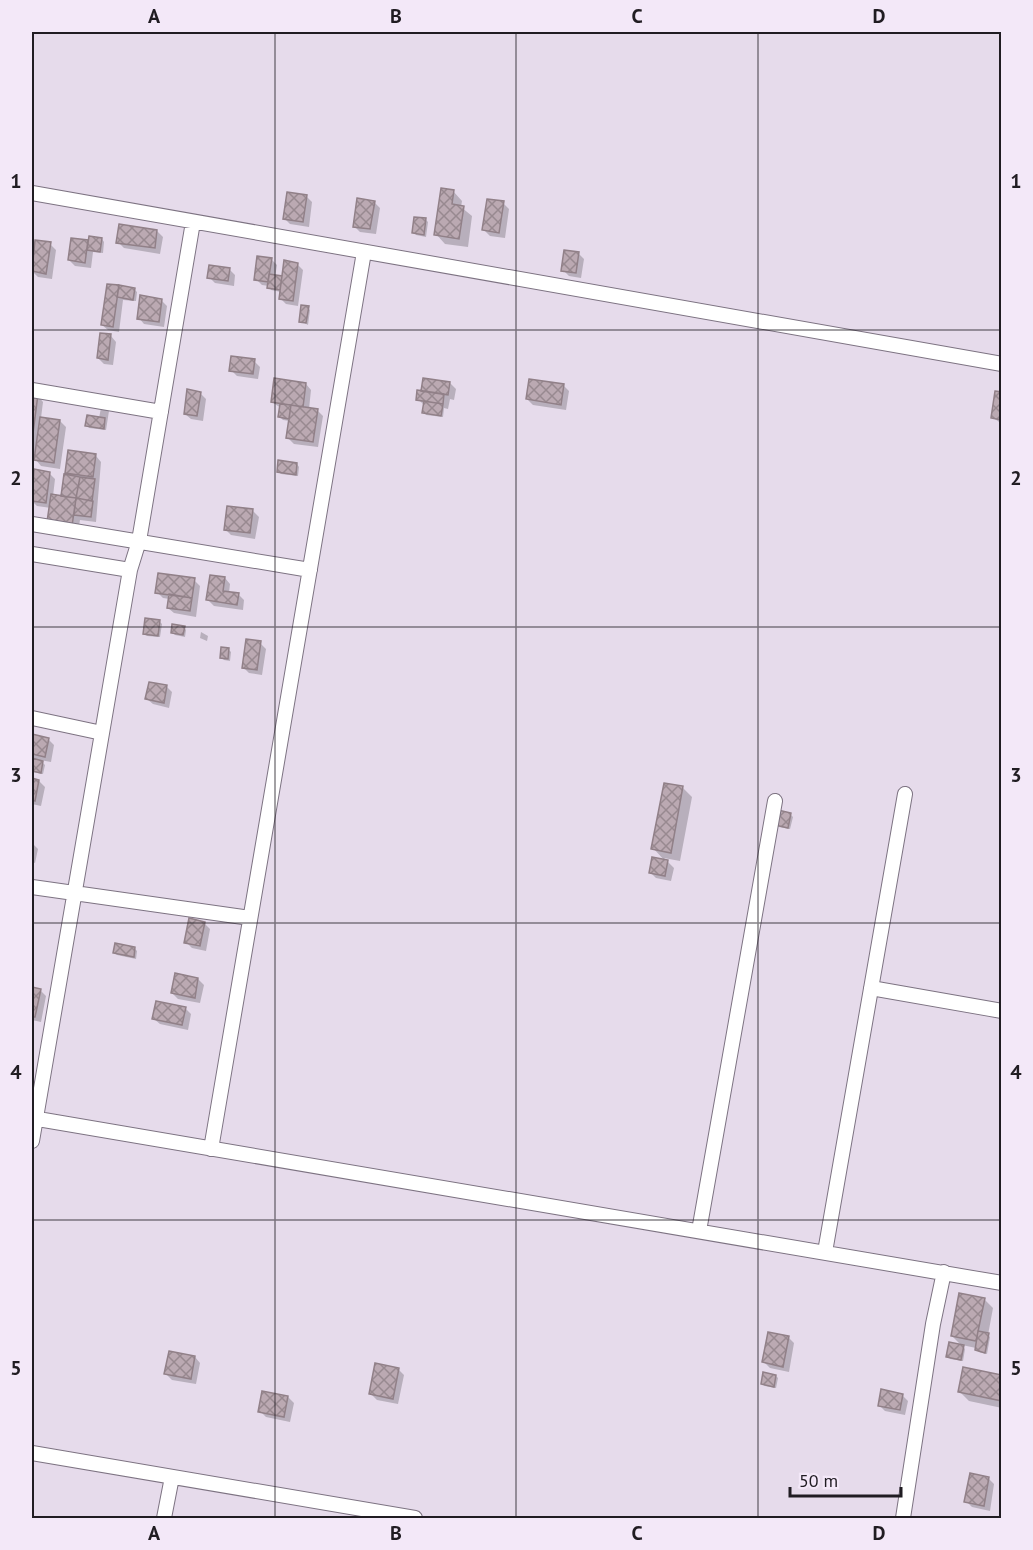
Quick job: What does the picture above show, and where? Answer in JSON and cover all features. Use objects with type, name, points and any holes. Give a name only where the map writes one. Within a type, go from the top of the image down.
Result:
[{"type":"street","points":[[32,193],[1002,364]]},
{"type":"street","points":[[32,1141],[33,1118],[75,893],[130,570],[139,542],[193,222]]},
{"type":"street","points":[[211,1149],[364,252]]},
{"type":"street","points":[[32,390],[161,412]]},
{"type":"street","points":[[32,524],[309,570]]},
{"type":"street","points":[[32,554],[130,570]]},
{"type":"street","points":[[32,718],[102,733]]},
{"type":"street","points":[[825,1252],[905,794]]},
{"type":"street","points":[[699,1231],[775,801]]},
{"type":"street","points":[[32,887],[250,918]]},
{"type":"street","points":[[871,988],[1002,1011]]},
{"type":"street","points":[[33,1118],[1002,1283]]},
{"type":"street","points":[[903,1518],[933,1324],[944,1272]]},
{"type":"street","points":[[32,1453],[415,1518]]},
{"type":"street","points":[[164,1518],[172,1477]]},
{"type":"building","points":[[441,188],[454,190],[452,204],[464,206],[459,239],[434,235]]},
{"type":"building","points":[[287,192],[307,195],[303,222],[283,219]]},
{"type":"building","points":[[357,198],[375,201],[370,229],[353,227]]},
{"type":"building","points":[[487,199],[504,201],[499,233],[482,230]]},
{"type":"building","points":[[414,217],[426,218],[424,235],[412,233]]},
{"type":"building","points":[[119,224],[157,230],[155,248],[116,243]]},
{"type":"building","points":[[89,236],[102,238],[100,252],[87,250]]},
{"type":"building","points":[[71,238],[88,240],[85,263],[68,260]]},
{"type":"building","points":[[35,240],[51,242],[46,274],[32,271]]},
{"type":"building","points":[[564,250],[579,252],[576,273],[561,271]]},
{"type":"building","points":[[257,256],[272,258],[268,282],[254,280]]},
{"type":"building","points":[[284,260],[298,263],[293,301],[279,299]]},
{"type":"building","points":[[209,265],[230,268],[228,281],[207,278]]},
{"type":"building","points":[[269,274],[282,276],[280,290],[267,288]]},
{"type":"building","points":[[107,284],[119,285],[113,327],[101,325]]},
{"type":"building","points":[[119,285],[135,288],[133,300],[117,297]]},
{"type":"building","points":[[140,295],[162,299],[159,322],[137,319]]},
{"type":"building","points":[[301,305],[309,306],[306,323],[299,322]]},
{"type":"building","points":[[100,333],[111,334],[108,360],[97,358]]},
{"type":"building","points":[[231,356],[255,359],[253,374],[229,371]]},
{"type":"building","points":[[274,378],[306,383],[303,407],[271,402]]},
{"type":"building","points":[[423,378],[450,382],[448,395],[421,391]]},
{"type":"building","points":[[529,379],[564,384],[561,405],[526,399]]},
{"type":"building","points":[[187,389],[201,392],[197,416],[184,414]]},
{"type":"building","points":[[417,390],[444,394],[443,404],[416,400]]},
{"type":"building","points":[[995,391],[1002,392],[1002,420],[991,418]]},
{"type":"building","points":[[32,393],[38,394],[32,441]]},
{"type":"building","points":[[424,401],[443,404],[441,416],[422,413]]},
{"type":"building","points":[[280,404],[291,405],[289,419],[278,417]]},
{"type":"building","points":[[291,405],[318,409],[313,442],[286,438]]},
{"type":"building","points":[[87,415],[105,418],[104,429],[85,426]]},
{"type":"building","points":[[40,417],[60,420],[54,463],[34,460]]},
{"type":"building","points":[[68,450],[96,454],[93,477],[65,473]]},
{"type":"building","points":[[278,460],[297,463],[296,475],[277,472]]},
{"type":"building","points":[[34,469],[50,472],[46,503],[32,501]]},
{"type":"building","points":[[64,474],[80,477],[76,498],[61,496]]},
{"type":"building","points":[[80,477],[95,479],[92,501],[76,498]]},
{"type":"building","points":[[51,494],[76,498],[72,526],[47,522]]},
{"type":"building","points":[[76,498],[93,501],[91,517],[74,515]]},
{"type":"building","points":[[227,506],[253,509],[250,533],[224,530]]},
{"type":"building","points":[[158,573],[195,578],[192,598],[155,593]]},
{"type":"building","points":[[210,575],[225,577],[223,591],[239,593],[237,605],[206,600]]},
{"type":"building","points":[[169,594],[192,598],[190,611],[167,608]]},
{"type":"building","points":[[145,618],[160,620],[158,636],[143,634]]},
{"type":"building","points":[[172,624],[185,626],[183,635],[171,633]]},
{"type":"building","points":[[246,639],[261,641],[257,670],[242,668]]},
{"type":"building","points":[[221,647],[229,648],[228,659],[220,658]]},
{"type":"building","points":[[149,682],[167,685],[164,703],[145,699]]},
{"type":"building","points":[[32,734],[49,738],[45,757],[32,754]]},
{"type":"building","points":[[32,758],[43,761],[41,773],[32,771]]},
{"type":"building","points":[[32,778],[39,780],[35,801],[32,800]]},
{"type":"building","points":[[664,783],[683,786],[671,853],[651,849]]},
{"type":"building","points":[[778,810],[791,813],[788,828],[775,825]]},
{"type":"building","points":[[652,857],[668,860],[665,876],[649,873]]},
{"type":"building","points":[[189,918],[205,922],[200,946],[184,943]]},
{"type":"building","points":[[115,943],[135,947],[134,957],[113,953]]},
{"type":"building","points":[[175,973],[198,978],[195,998],[171,993]]},
{"type":"building","points":[[32,987],[41,989],[35,1017],[32,1017]]},
{"type":"building","points":[[156,1001],[186,1007],[182,1025],[152,1019]]},
{"type":"building","points":[[959,1293],[985,1298],[976,1341],[951,1336]]},
{"type":"building","points":[[978,1331],[989,1333],[985,1353],[975,1350]]},
{"type":"building","points":[[768,1332],[789,1336],[783,1367],[762,1362]]},
{"type":"building","points":[[949,1342],[964,1345],[961,1360],[946,1357]]},
{"type":"building","points":[[169,1351],[195,1356],[191,1379],[164,1374]]},
{"type":"building","points":[[375,1363],[399,1368],[393,1399],[369,1394]]},
{"type":"building","points":[[963,1367],[1002,1375],[1002,1401],[958,1392]]},
{"type":"building","points":[[763,1372],[776,1375],[774,1387],[761,1384]]},
{"type":"building","points":[[881,1389],[903,1394],[900,1410],[878,1406]]},
{"type":"building","points":[[262,1391],[288,1396],[284,1417],[258,1412]]},
{"type":"building","points":[[970,1473],[989,1477],[984,1506],[964,1502]]}]
